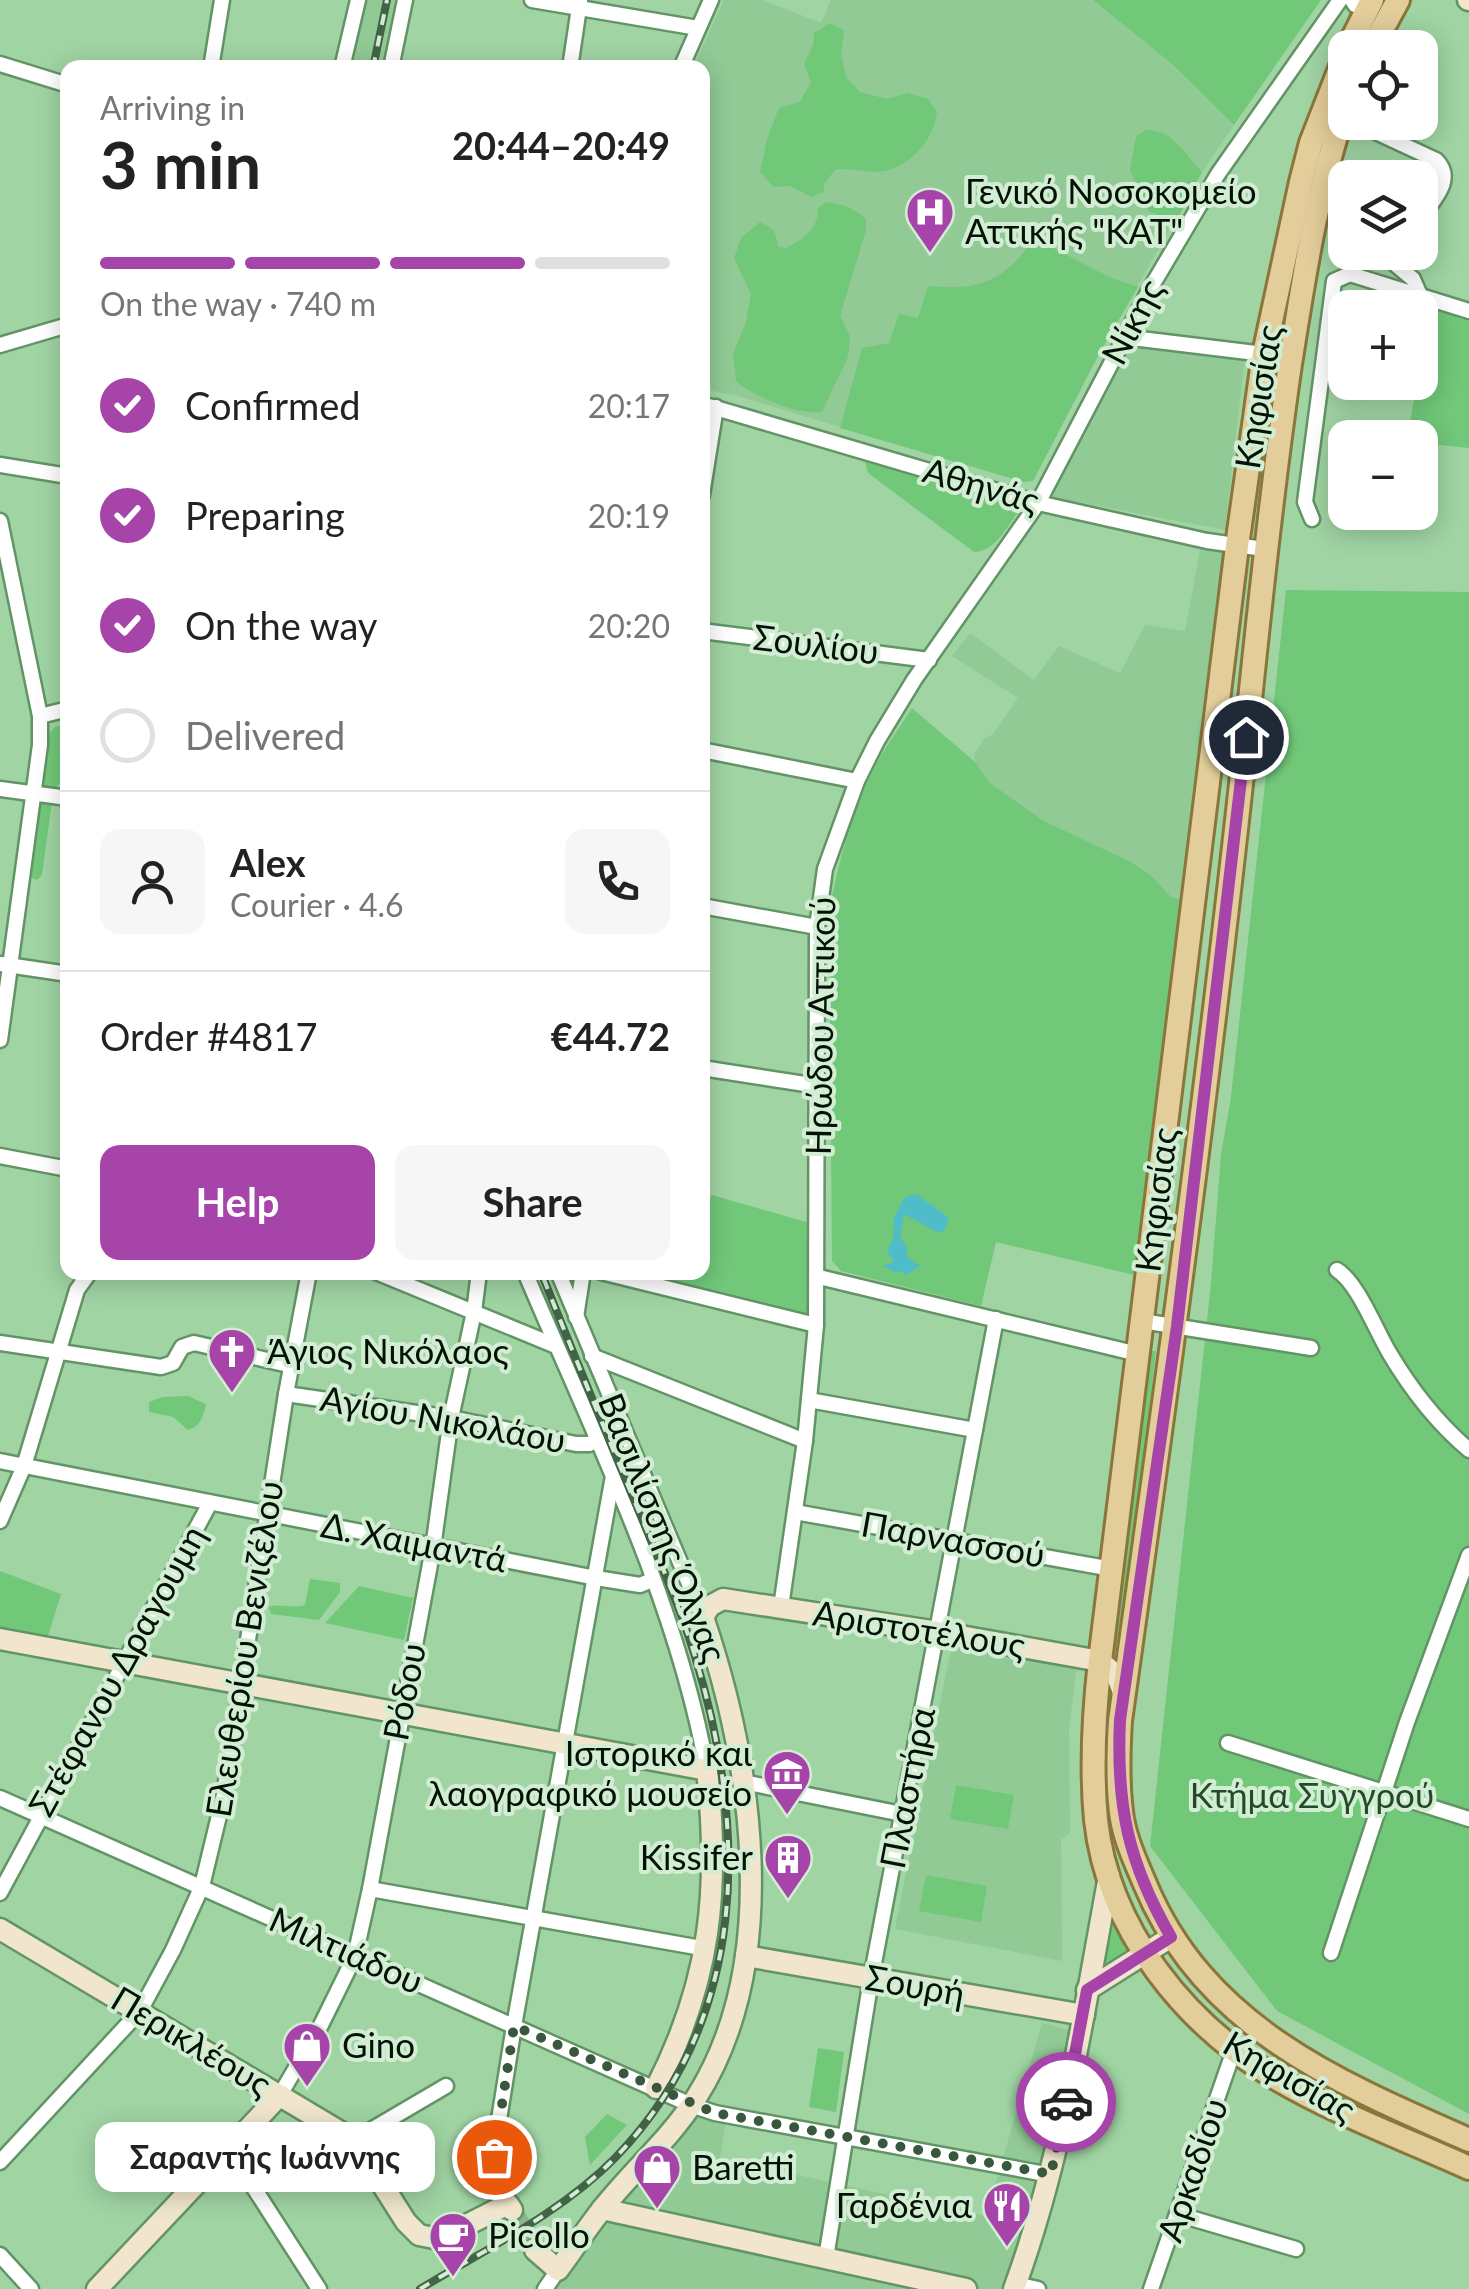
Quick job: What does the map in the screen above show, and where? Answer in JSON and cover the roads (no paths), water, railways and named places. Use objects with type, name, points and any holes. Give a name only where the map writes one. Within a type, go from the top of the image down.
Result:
[{"type":"main road","name":"Κηφισίας","points":[[1370,30],[1398,0]]},
{"type":"main road","points":[[1354,30],[1355,1]]},
{"type":"main road","name":"Κηφισίας","points":[[1328,107],[1301,182],[1264,354],[1237,546],[1100,1661],[1094,1722],[1094,1790],[1098,1834],[1109,1874],[1146,1955],[1189,2012],[1234,2050],[1305,2094],[1469,2168]]},
{"type":"main road","name":"Κηφισίας","points":[[1334,140],[1310,236],[1264,549],[1246,737],[1177,1326],[1124,1695],[1119,1743],[1123,1821],[1143,1880],[1171,1937],[1210,1988],[1273,2038],[1343,2081],[1469,2140]]},
{"type":"street","points":[[212,60],[222,0]]},
{"type":"street","points":[[344,60],[358,0]]},
{"type":"street","points":[[392,60],[405,0]]},
{"type":"street","points":[[532,0],[579,4],[698,28]]},
{"type":"street","points":[[684,60],[710,0]]},
{"type":"street","name":"Νίκης","points":[[1038,503],[1124,337],[1218,174],[1355,1]]},
{"type":"street","points":[[571,60],[579,4]]},
{"type":"street","points":[[0,64],[60,82]]},
{"type":"street","points":[[1394,140],[1436,160]]},
{"type":"street","points":[[1438,162],[1445,177],[1438,194]]},
{"type":"street","points":[[1401,270],[1418,284],[1419,290]]},
{"type":"street","points":[[1333,290],[1334,281],[1350,274],[1403,290]]},
{"type":"street","points":[[1438,301],[1469,311]]},
{"type":"street","points":[[0,345],[60,326]]},
{"type":"street","points":[[1312,518],[1305,502],[1328,327]]},
{"type":"street","points":[[1124,337],[1264,354]]},
{"type":"street","name":"Αθηνάς","points":[[710,406],[1038,503],[1264,549]]},
{"type":"street","points":[[0,465],[60,475]]},
{"type":"street","name":"Ηρώδου Αττικού","points":[[781,1608],[809,1400],[819,1278],[817,926],[824,869],[857,781],[877,741],[1038,503]]},
{"type":"street","points":[[0,521],[40,716],[40,745],[4,964],[0,1040]]},
{"type":"street","name":"Σουλίου","points":[[710,631],[929,660]]},
{"type":"street","points":[[40,716],[60,711]]},
{"type":"street","points":[[710,752],[857,781]]},
{"type":"street","points":[[0,788],[60,797]]},
{"type":"street","points":[[710,907],[817,926]]},
{"type":"street","points":[[4,964],[60,973]]},
{"type":"street","points":[[710,1069],[818,1086]]},
{"type":"street","points":[[0,1156],[60,1167]]},
{"type":"street","points":[[1338,1270],[1354,1284],[1392,1358],[1427,1410],[1469,1450]]},
{"type":"street","points":[[819,1278],[1138,1354]]},
{"type":"street","points":[[0,1521],[24,1466],[77,1290],[84,1280]]},
{"type":"street","name":"Ελευθερίου Βενιζέλου","points":[[0,2162],[140,2011],[202,1886],[224,1795],[286,1394],[308,1280]]},
{"type":"street","points":[[396,1280],[556,1346]]},
{"type":"street","name":"Ρόδου","points":[[280,2096],[321,2025],[354,1956],[433,1548],[451,1418],[477,1280]]},
{"type":"street","points":[[528,1280],[613,1476],[652,1580],[681,1660],[707,1770],[714,1868],[707,1948],[680,2042],[656,2088]]},
{"type":"street","name":"Βασιλίσσης Όλγας","points":[[558,2270],[602,2209],[691,2105],[727,2038],[746,1956],[750,1870],[742,1782],[726,1695],[703,1617],[561,1280]]},
{"type":"street","points":[[576,1318],[582,1280]]},
{"type":"street","points":[[632,1280],[816,1326]]},
{"type":"street","name":"Πλαστήρα","points":[[826,2258],[872,1978],[996,1319]]},
{"type":"street","points":[[1142,1321],[1310,1348]]},
{"type":"street","name":"Αγίου Νικολάου","points":[[0,1343],[162,1367],[173,1363],[182,1347],[194,1343],[293,1366]]},
{"type":"street","points":[[592,1356],[804,1440]]},
{"type":"street","name":"Αγίου Νικολάου","points":[[286,1394],[451,1418],[576,1444],[598,1440]]},
{"type":"street","points":[[809,1400],[975,1430]]},
{"type":"street","name":"Δ. Χαιμαντά","points":[[0,1460],[433,1548],[596,1578],[640,1584],[652,1580]]},
{"type":"street","points":[[510,2207],[494,2157],[613,1476]]},
{"type":"street","name":"Στέφανου Δραγουμη","points":[[0,1893],[210,1503]]},
{"type":"street","name":"Παρνασσού","points":[[795,1512],[1112,1569]]},
{"type":"street","points":[[1331,1953],[1407,1722],[1469,1555]]},
{"type":"street","name":"Αριστοτέλους","points":[[703,1617],[710,1606],[723,1599],[1100,1661]]},
{"type":"street","points":[[0,1640],[707,1770]]},
{"type":"street","points":[[1100,1661],[1118,1676],[1124,1695]]},
{"type":"street","points":[[1228,1743],[1469,1819]]},
{"type":"street","points":[[742,1782],[902,1814]]},
{"type":"street","name":"Μιλτιάδου","points":[[0,1798],[691,2105],[715,2113],[1051,2174]]},
{"type":"street","points":[[1038,2289],[1015,2286],[1051,2174],[1109,1874]]},
{"type":"street","points":[[370,1889],[707,1948]]},
{"type":"street","name":"Περικλέους","points":[[0,1929],[354,2140],[406,2222],[419,2235],[434,2238],[449,2234],[510,2207]]},
{"type":"street","points":[[1087,1990],[1171,1937]]},
{"type":"street","name":"Σουρή","points":[[746,1956],[1084,2015]]},
{"type":"street","name":"Αρκαδίου","points":[[1150,2289],[1234,2050]]},
{"type":"street","points":[[354,2140],[446,2086]]},
{"type":"street","points":[[97,2289],[280,2096]]},
{"type":"street","points":[[229,2149],[319,2289]]},
{"type":"street","points":[[602,2209],[966,2289]]},
{"type":"street","points":[[1177,2214],[1296,2249]]},
{"type":"street","points":[[535,2250],[558,2270],[545,2289]]},
{"type":"street","points":[[0,2254],[32,2289]]},
{"type":"water","points":[[918,1195],[949,1219],[939,1233],[904,1214],[900,1238],[908,1248],[906,1256],[920,1266],[904,1276],[903,1271],[883,1266],[894,1262],[887,1251],[893,1239],[894,1218],[904,1198]]},
{"type":"tunnel","points":[[512,2210],[535,2250]]},
{"type":"railway","points":[[375,60],[387,0]]},
{"type":"railway","points":[[420,2289],[547,2213],[615,2158],[659,2104],[692,2045],[714,1983],[725,1919],[728,1853],[723,1786],[712,1719],[694,1653],[544,1280]]},
{"type":"place","name":"Γενικό Νοσοκομείο Αττικής \"ΚΑΤ\"","points":[[930,254]]},
{"type":"place","name":"Άγιος Νικόλαος","points":[[232,1394]]},
{"type":"place","name":"Ιστορικό και λαογραφικό μουσείο","points":[[787,1816]]},
{"type":"place","name":"Kissifer","points":[[788,1900]]},
{"type":"place","name":"Gino","points":[[307,2088]]},
{"type":"place","name":"Σαραντής Ιωάννης","points":[[494,2157]]},
{"type":"place","name":"Baretti","points":[[657,2210]]},
{"type":"place","name":"Γαρδένια","points":[[1007,2248]]},
{"type":"place","name":"Picollo","points":[[453,2278]]},
{"type":"park label","name":"Κτήμα Συγγρού","points":[[1312,1796]]}]
